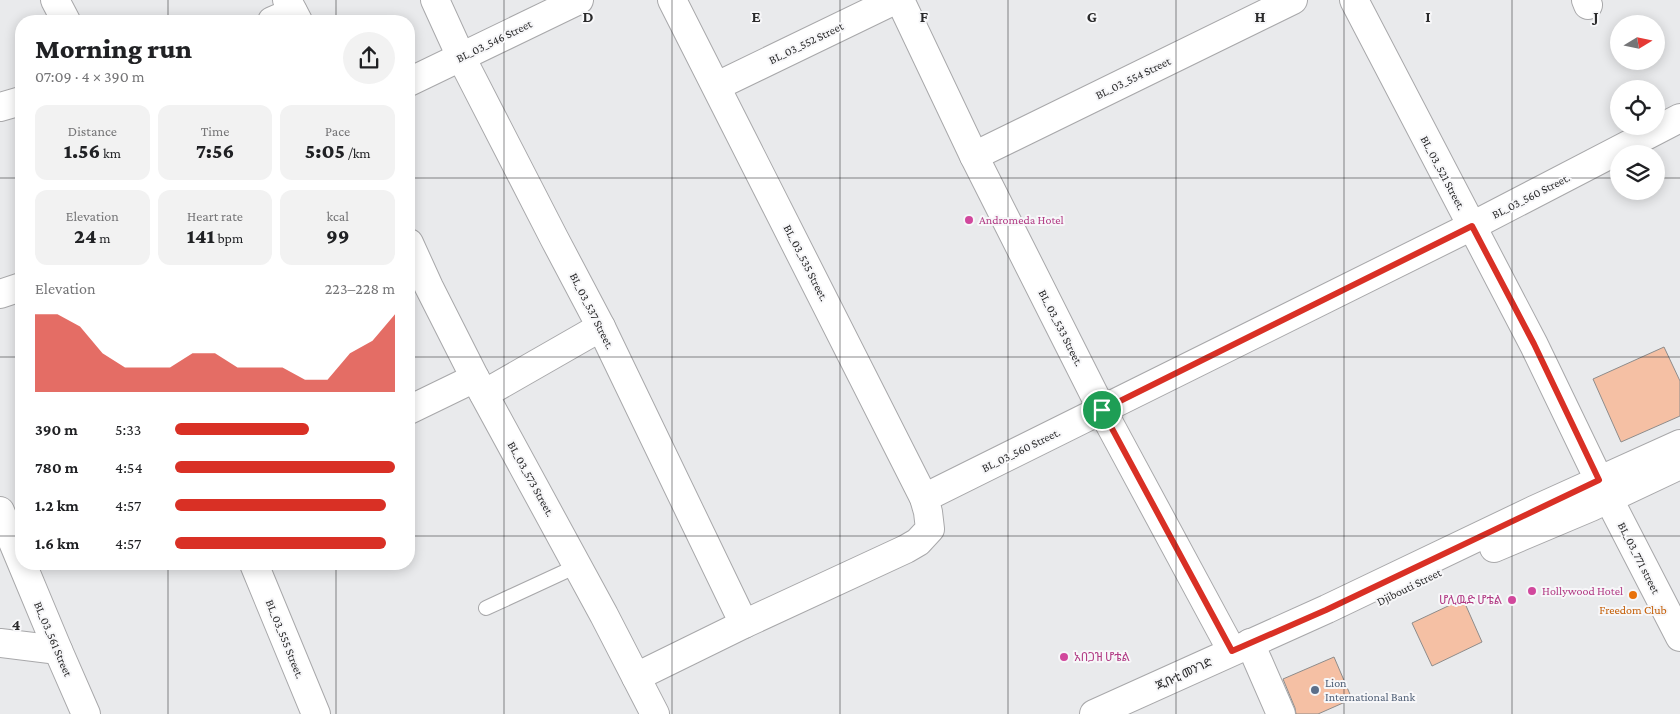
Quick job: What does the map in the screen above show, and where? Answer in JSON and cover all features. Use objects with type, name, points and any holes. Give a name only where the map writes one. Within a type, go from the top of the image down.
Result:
[{"type":"street","points":[[56,0],[63,15]]},
{"type":"street","name":"BL_03_537 Street.","points":[[435,0],[461,57],[601,327],[744,624]]},
{"type":"street","name":"BL_03_546 Street","points":[[415,79],[579,0]]},
{"type":"street","name":"BL_03_535 Street.","points":[[672,0],[924,498],[930,529],[918,542],[906,549],[744,624]]},
{"type":"street","name":"BL_03_552 Street","points":[[717,86],[895,0]]},
{"type":"street","name":"BL_03_533 Street.","points":[[900,0],[974,156],[1102,410],[1247,651],[1281,714]]},
{"type":"street","name":"BL_03_554 Street","points":[[974,156],[1292,0]]},
{"type":"street","name":"BL_03_521 Street.","points":[[1354,0],[1534,344],[1604,489]]},
{"type":"street","points":[[0,106],[15,102]]},
{"type":"street","name":"BL_03_560 Street.","points":[[924,498],[1472,226],[1680,118]]},
{"type":"street","name":"BL_03_573 Street.","points":[[415,256],[479,386],[578,566],[655,714]]},
{"type":"street","points":[[0,294],[15,289]]},
{"type":"street","points":[[415,408],[479,386],[601,327]]},
{"type":"street","points":[[1604,489],[1680,444]]},
{"type":"street","points":[[1604,489],[1680,465]]},
{"type":"street","name":"BL_03_771 street","points":[[1604,489],[1680,637]]},
{"type":"street","name":"ጂቡቲ መንገድ","points":[[1094,714],[1247,651],[1326,610],[1604,489]]},
{"type":"street","name":"BL_03_561 Street","points":[[0,511],[15,547]]},
{"type":"street","name":"BL_03_561 Street","points":[[25,570],[86,714]]},
{"type":"street","name":"BL_03_555 Street.","points":[[256,570],[316,714]]},
{"type":"street","points":[[636,677],[744,624]]},
{"type":"street","points":[[0,643],[58,650]]},
{"type":"street","points":[[1140,714],[1247,651]]},
{"type":"lane","points":[[486,608],[578,566]]},
{"type":"building","points":[[1664,347],[1680,381],[1680,416],[1621,442],[1593,379]]},
{"type":"building","points":[[1463,599],[1482,642],[1432,666],[1412,623]]},
{"type":"building","name":"Lion International Bank","points":[[1334,657],[1352,699],[1318,714],[1296,714],[1283,679]]},
{"type":"place","name":"Andromeda Hotel","points":[[969,220]]},
{"type":"place","name":"Hollywood Hotel","points":[[1532,591]]},
{"type":"place","name":"Freedom Club","points":[[1633,595]]},
{"type":"place","name":"ሆሊዉድ ሆቴል","points":[[1512,600]]},
{"type":"place","name":"አበጋዝ ሆቴል","points":[[1064,657]]},
{"type":"place","name":"Lion International Bank","points":[[1315,690]]},
{"type":"route","points":[[1472,226],[1534,344],[1599,480],[1326,610],[1232,651],[1102,410],[1472,226]]}]
